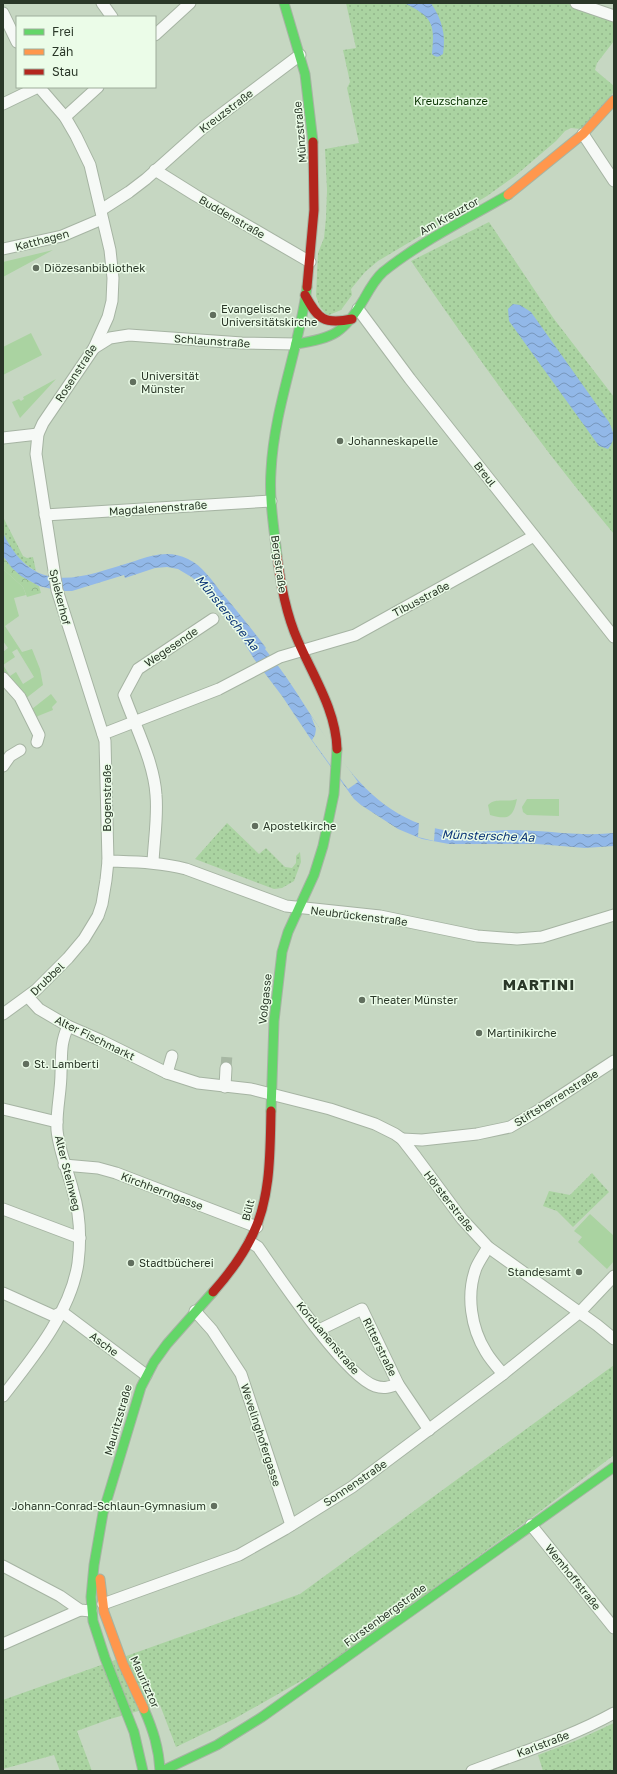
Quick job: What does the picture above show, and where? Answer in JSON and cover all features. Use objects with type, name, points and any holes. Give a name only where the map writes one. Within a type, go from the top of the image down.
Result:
[{"type":"main road","name":"Münzstraße","points":[[284,3],[300,55],[309,98],[314,163],[313,236],[310,262]]},
{"type":"main road","name":"Am Kreuztor","points":[[296,344],[327,338],[337,333],[352,319],[372,285],[382,273],[413,251],[509,195],[583,134],[614,100]]},
{"type":"main road","name":"Bergstraße","points":[[298,908],[314,876],[319,857],[332,798],[337,751],[335,732],[330,711],[291,624],[282,592],[271,501],[271,474],[276,429],[296,344],[310,262]]},
{"type":"main road","points":[[305,296],[316,316],[323,320],[340,322],[352,319]]},
{"type":"main road","name":"Voßgasse","points":[[271,1094],[274,1029],[282,951],[286,931],[298,908]]},
{"type":"main road","name":"Bült","points":[[195,1311],[228,1274],[250,1242],[257,1227],[264,1197],[268,1164],[272,1121],[271,1094]]},
{"type":"main road","name":"Mauritzstraße","points":[[91,1611],[92,1571],[100,1525],[139,1388],[163,1349],[195,1311]]},
{"type":"main road","name":"Fürstenbergstraße","points":[[161,1771],[217,1745],[262,1717],[533,1527],[614,1467]]},
{"type":"main road","name":"Mauritzstraße","points":[[96,1552],[103,1604]]},
{"type":"main road","name":"Mauritztor","points":[[103,1604],[105,1617],[123,1664],[154,1731],[161,1771]]},
{"type":"main road","points":[[91,1611],[97,1635],[136,1737],[143,1771]]},
{"type":"street","points":[[102,3],[111,16]]},
{"type":"street","points":[[156,34],[190,3]]},
{"type":"street","points":[[576,3],[614,16]]},
{"type":"street","points":[[3,13],[16,40]]},
{"type":"street","name":"Kreuzstraße","points":[[102,214],[146,179],[203,128],[300,55]]},
{"type":"street","points":[[3,104],[37,88]]},
{"type":"street","name":"Rosenstraße","points":[[36,454],[38,434],[51,410],[94,348],[108,317],[112,301],[113,278],[110,250],[90,165],[65,117],[40,88]]},
{"type":"street","points":[[65,117],[97,88]]},
{"type":"street","points":[[583,134],[614,181]]},
{"type":"street","name":"Buddenstraße","points":[[155,170],[310,262]]},
{"type":"street","name":"Katthagen","points":[[3,250],[57,237],[102,214]]},
{"type":"street","name":"Breul","points":[[358,309],[410,380],[614,637]]},
{"type":"street","name":"Schlaunstraße","points":[[108,317],[115,328],[129,335]]},
{"type":"street","name":"Schlaunstraße","points":[[94,348],[110,338],[129,335],[242,344],[296,344]]},
{"type":"street","points":[[3,438],[38,434]]},
{"type":"street","name":"Spiekerhof","points":[[36,454],[57,590],[103,734]]},
{"type":"street","name":"Magdalenenstraße","points":[[45,515],[271,501]]},
{"type":"street","name":"Tibusstraße","points":[[302,650],[355,635],[534,536]]},
{"type":"street","name":"Wegesende","points":[[153,862],[156,795],[150,764],[124,695],[138,669],[213,619]]},
{"type":"street","points":[[103,734],[219,689],[259,667],[302,650]]},
{"type":"street","points":[[3,678],[20,697],[39,735],[37,742]]},
{"type":"street","name":"Bogenstraße","points":[[84,939],[98,916],[102,904],[108,861],[106,758],[103,734]]},
{"type":"street","points":[[3,766],[10,756],[20,750]]},
{"type":"street","name":"Neubrückenstraße","points":[[108,861],[153,862],[186,869],[286,906],[380,916],[477,936],[517,939],[542,937],[614,915]]},
{"type":"street","name":"Drubbel","points":[[4,1014],[28,997],[68,958],[84,939]]},
{"type":"street","name":"Alter Fischmarkt","points":[[28,997],[39,1009],[68,1026],[167,1073],[198,1083],[251,1089],[271,1094]]},
{"type":"street","name":"Alter Steinweg","points":[[3,1396],[27,1365],[62,1312],[74,1280],[78,1263],[80,1238],[77,1204],[64,1165],[60,1148],[57,1122],[61,1072],[60,1049],[68,1026]]},
{"type":"street","points":[[167,1073],[174,1050]]},
{"type":"street","name":"Stiftsherrenstraße","points":[[402,1139],[422,1140],[477,1134],[510,1127],[614,1061]]},
{"type":"street","points":[[225,1086],[226,1068]]},
{"type":"street","name":"Hörsterstraße","points":[[271,1094],[345,1113],[387,1129],[402,1139],[462,1219],[488,1247],[580,1312],[614,1339]]},
{"type":"street","points":[[3,1109],[57,1122]]},
{"type":"street","name":"Kirchherrngasse","points":[[64,1165],[98,1168],[116,1173],[257,1227]]},
{"type":"street","points":[[3,1209],[80,1238]]},
{"type":"street","name":"Korduanenstraße","points":[[250,1242],[258,1247],[319,1330],[352,1370],[374,1386],[384,1388],[398,1384]]},
{"type":"street","points":[[488,1247],[476,1267],[472,1280],[471,1307],[477,1334],[485,1352],[502,1374]]},
{"type":"street","name":"Sonnenstraße","points":[[103,1604],[225,1561],[291,1525],[352,1487],[502,1374],[580,1312],[614,1276]]},
{"type":"street","points":[[3,1293],[54,1316],[62,1312]]},
{"type":"street","name":"Ritterstraße","points":[[319,1330],[362,1309],[398,1384]]},
{"type":"street","name":"Wevelinghofergasse","points":[[195,1311],[212,1330],[243,1379],[291,1525]]},
{"type":"street","name":"Asche","points":[[62,1312],[146,1375]]},
{"type":"street","points":[[398,1384],[429,1430]]},
{"type":"street","name":"Wemhoffstraße","points":[[533,1527],[614,1628]]},
{"type":"street","points":[[3,1566],[60,1596],[80,1610]]},
{"type":"street","points":[[3,1644],[80,1610],[91,1611]]},
{"type":"street","name":"Karlstraße","points":[[472,1771],[542,1745],[597,1722],[614,1713]]},
{"type":"green space","name":"Kreuzschanze","points":[[346,3],[566,3],[614,21],[614,41],[597,63],[595,70],[614,86],[614,92],[581,129],[571,128],[565,131],[556,141],[515,176],[487,196],[378,261],[365,272],[351,289],[352,295],[341,310],[329,315],[326,314],[320,307],[316,296],[318,253],[324,238],[326,218],[327,190],[325,149],[359,143],[347,88],[350,82],[343,50],[356,48]]},
{"type":"green space","points":[[489,222],[554,319],[614,397],[614,534],[560,468],[509,400],[411,261]]},
{"type":"green space","points":[[53,250],[3,277],[3,262]]},
{"type":"green space","points":[[31,333],[42,355],[3,375],[3,347]]},
{"type":"green space","points":[[56,379],[20,418],[12,402],[19,399],[21,401],[24,399],[23,397]]},
{"type":"green space","points":[[3,517],[23,556],[27,558],[33,557],[36,571],[20,560],[8,545],[3,533]]},
{"type":"green space","points":[[3,556],[19,573],[39,586],[41,593],[27,597],[23,587],[3,569]]},
{"type":"green space","points":[[3,569],[23,587],[26,595],[14,598],[19,616],[5,626],[22,652],[32,649],[40,669],[43,685],[25,699],[14,682],[10,682],[3,672],[3,665],[3,652],[8,648],[3,641]],"holes":[[[17,649],[34,677],[23,684],[16,672],[10,676],[3,665],[15,657],[12,652]]]},
{"type":"green space","points":[[51,694],[57,702],[52,707],[53,710],[36,718],[32,709]]},
{"type":"green space","points":[[517,799],[514,810],[509,816],[501,817],[490,815],[488,805],[494,801]]},
{"type":"green space","points":[[527,799],[559,799],[559,816],[527,815],[523,812],[522,807]]},
{"type":"green space","points":[[227,823],[259,854],[266,848],[285,867],[292,868],[296,863],[296,856],[300,852],[301,862],[294,881],[282,888],[274,889],[195,859]]},
{"type":"green space","points":[[592,1173],[609,1192],[573,1227],[557,1211],[543,1206],[549,1191],[570,1195]]},
{"type":"green space","points":[[590,1214],[614,1236],[614,1261],[607,1269],[578,1242],[582,1237],[574,1231]]},
{"type":"green space","points":[[614,1365],[614,1455],[534,1516],[322,1669],[234,1719],[176,1747],[160,1705],[110,1719],[77,1731],[92,1771],[60,1771],[54,1755],[3,1769],[3,1700],[300,1594]]},
{"type":"green space","points":[[614,1723],[614,1771],[543,1771],[538,1755],[575,1741]]},
{"type":"water","points":[[404,3],[431,3],[438,15],[442,27],[444,40],[443,54],[438,57],[432,54],[433,35],[430,22],[421,13]]},
{"type":"water","points":[[513,304],[520,305],[531,312],[609,422],[612,429],[613,439],[608,449],[599,446],[509,321],[508,309]]},
{"type":"water","name":"Münstersche Aa","points":[[3,533],[16,554],[29,567],[44,575],[60,578],[77,577],[95,573],[162,554],[181,556],[193,562],[207,574],[261,641],[344,763],[366,789],[392,810],[423,825],[459,832],[519,830],[587,834],[614,833],[614,846],[585,848],[537,844],[449,844],[422,839],[398,829],[354,799],[282,696],[254,659],[242,639],[193,578],[178,569],[167,567],[155,568],[125,578],[124,575],[72,591],[60,591],[39,586],[21,576],[12,568],[3,556]]},
{"type":"pier","points":[[311,716],[358,782],[348,789],[312,740],[316,729]]},
{"type":"pier","points":[[419,822],[435,827],[434,841],[418,837]]},
{"type":"tunnel","points":[[226,1068],[227,1054]]},
{"type":"traffic: fast","points":[[284,3],[305,74],[313,142]]},
{"type":"traffic: fast","points":[[296,344],[320,339],[337,332],[350,320],[372,285],[383,272],[397,261],[444,231],[508,195]]},
{"type":"traffic: fast","points":[[277,556],[271,492],[273,448],[307,287]]},
{"type":"traffic: fast","points":[[271,1111],[274,1021],[282,952],[288,932],[314,875],[323,846],[334,794],[337,749]]},
{"type":"traffic: fast","points":[[143,1771],[134,1732],[105,1658],[93,1621],[91,1597],[94,1565],[103,1513],[141,1387],[154,1362],[167,1344],[213,1292]]},
{"type":"traffic: fast","points":[[162,1771],[217,1745],[262,1717],[614,1467]]},
{"type":"traffic: fast","points":[[144,1709],[155,1739],[160,1771]]},
{"type":"traffic: slow","points":[[508,195],[583,134],[614,100]]},
{"type":"traffic: slow","points":[[100,1579],[104,1612],[123,1664],[144,1709]]},
{"type":"traffic: jam","points":[[307,287],[314,210],[313,142]]},
{"type":"traffic: jam","points":[[305,295],[314,310],[323,318],[335,321],[352,319]]},
{"type":"traffic: jam","points":[[277,556],[282,589],[290,620],[328,707],[333,721],[337,749]]},
{"type":"traffic: jam","points":[[213,1292],[240,1257],[259,1220],[268,1174],[271,1111]]},
{"type":"place","name":"Diözesanbibliothek","points":[[36,268]]},
{"type":"place","name":"Evangelische Universitätskirche","points":[[213,315]]},
{"type":"place","name":"Universität Münster","points":[[133,382]]},
{"type":"place","name":"Johanneskapelle","points":[[340,441]]},
{"type":"place","name":"Apostelkirche","points":[[255,826]]},
{"type":"place","name":"Theater Münster","points":[[362,1000]]},
{"type":"place","name":"Martinikirche","points":[[479,1033]]},
{"type":"place","name":"St. Lamberti","points":[[26,1064]]},
{"type":"place","name":"Stadtbücherei","points":[[131,1263]]},
{"type":"place","name":"Standesamt","points":[[579,1272]]},
{"type":"place","name":"Johann-Conrad-Schlaun-Gymnasium","points":[[214,1506]]},
{"type":"district","name":"MARTINI","points":[[539,985]]}]
